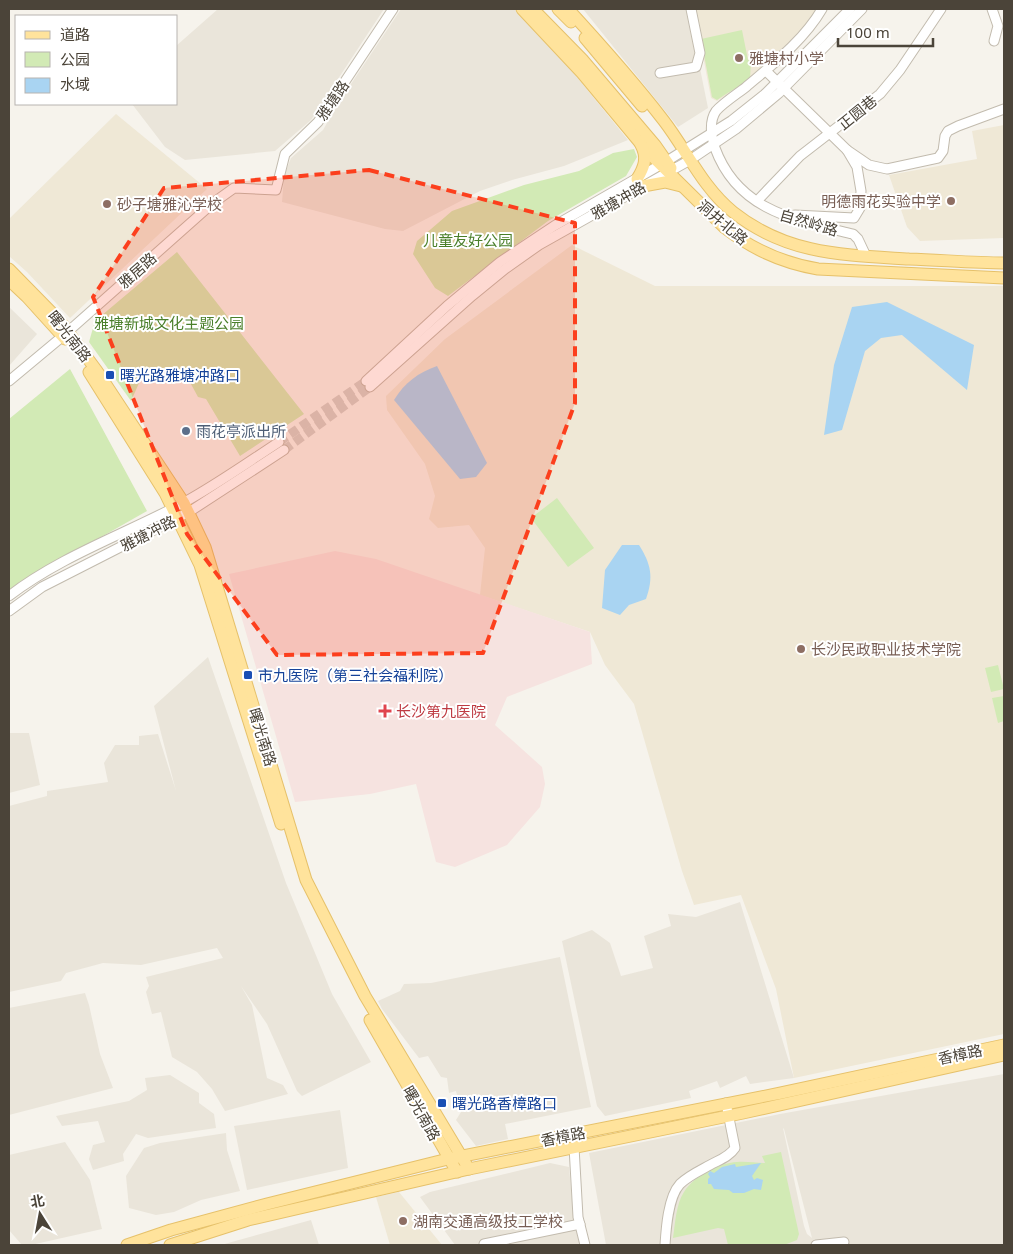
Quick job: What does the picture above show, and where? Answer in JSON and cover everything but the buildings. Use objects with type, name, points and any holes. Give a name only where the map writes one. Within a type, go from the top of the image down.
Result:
[{"type":"main road","name":"洞井北路","points":[[522,9],[582,73],[639,142],[667,167],[712,216],[738,238],[760,251],[798,265],[840,271],[1004,278]]},
{"type":"main road","points":[[533,9],[582,59],[655,145],[667,167]]},
{"type":"main road","points":[[558,9],[648,112],[674,136]]},
{"type":"main road","name":"洞井北路","points":[[568,9],[665,122],[687,156],[720,199],[733,212],[768,234],[798,247],[837,254],[1003,263]]},
{"type":"main road","points":[[639,142],[645,155],[640,182],[665,182],[685,188]]},
{"type":"main road","name":"曙光南路","points":[[9,269],[36,294],[137,429],[186,507],[205,547],[306,880],[365,996],[462,1156],[463,1171]]},
{"type":"main road","name":"曙光南路","points":[[9,280],[66,334],[134,441],[175,513],[200,565],[300,886],[358,997],[448,1159],[463,1171]]},
{"type":"main road","name":"香樟路","points":[[127,1245],[171,1230],[267,1204],[448,1159],[780,1093],[1004,1045]]},
{"type":"main road","name":"香樟路","points":[[170,1245],[248,1220],[463,1171],[1004,1055]]},
{"type":"street","name":"雅塘路","points":[[276,190],[285,154],[318,122],[393,9]]},
{"type":"street","points":[[660,73],[696,67],[700,53],[691,9]]},
{"type":"street","name":"自然岭路","points":[[822,9],[814,22],[766,71],[716,112],[712,125],[713,144],[719,159],[734,180],[759,199],[785,217],[853,234],[858,239],[866,256]]},
{"type":"street","name":"雅塘冲路","points":[[687,156],[712,133],[781,85],[850,9]]},
{"type":"street","name":"雅塘冲路","points":[[368,384],[505,269],[539,245],[640,182],[713,144],[736,129],[862,9]]},
{"type":"street","name":"正圆巷","points":[[759,199],[800,156],[880,94],[900,70],[942,9]]},
{"type":"street","points":[[992,9],[998,26],[994,41]]},
{"type":"street","points":[[766,71],[847,150],[869,165],[887,170],[938,158],[944,151],[948,131],[1004,108]]},
{"type":"street","points":[[759,199],[787,215],[854,218],[860,208],[861,191],[857,167],[847,150]]},
{"type":"street","name":"雅居路","points":[[9,382],[66,334],[213,203],[234,188],[276,190]]},
{"type":"street","name":"雅塘冲路","points":[[9,611],[42,587],[186,507],[282,446]]},
{"type":"street","name":"雅塘冲路","points":[[9,596],[56,566],[175,513]]},
{"type":"street","points":[[665,1245],[672,1199],[678,1186],[698,1171],[726,1158],[735,1148],[726,1103]]},
{"type":"street","points":[[574,1147],[580,1224],[585,1245]]},
{"type":"street","points":[[484,1244],[580,1224]]},
{"type":"street","points":[[816,1245],[844,1242]]},
{"type":"highlighted area","points":[[369,170],[575,223],[575,403],[483,653],[277,655],[187,534],[93,297],[164,188]]},
{"type":"shaded area","points":[[218,9],[384,9],[311,120],[275,151],[185,160],[165,147],[133,105],[178,105],[178,44]]},
{"type":"shaded area","points":[[401,9],[514,9],[546,39],[628,140],[564,166],[480,191],[403,231],[385,229],[282,202],[284,176],[291,158],[323,130],[339,102]]},
{"type":"shaded area","points":[[583,9],[688,9],[708,108],[678,127]]},
{"type":"shaded area","name":"雅塘村小学","points":[[694,9],[817,9],[818,14],[804,31],[753,77],[751,76],[751,80],[717,101],[711,98]]},
{"type":"shaded area","name":"砂子塘雅沁学校","points":[[116,114],[207,189],[70,318],[27,272],[9,256],[9,219]]},
{"type":"shaded area","name":"明德雨花实验中学","points":[[1004,125],[1004,238],[920,241],[907,227],[889,175],[977,159],[972,131]]},
{"type":"shaded area","name":"长沙民政职业技术学院","points":[[572,245],[655,286],[1004,286],[1004,1034],[794,1078],[776,989],[741,895],[694,905],[682,871],[634,704],[605,665],[590,632],[480,595],[485,548],[469,525],[438,528],[429,519],[435,496],[425,464],[387,410],[386,396],[445,339]]},
{"type":"shaded area","points":[[9,307],[37,334],[9,366]]},
{"type":"shaded area","name":"长沙第九医院","points":[[335,551],[376,559],[590,632],[592,664],[507,697],[495,725],[542,767],[545,784],[540,807],[507,845],[455,867],[436,862],[416,784],[370,794],[295,802],[229,574]]},
{"type":"shaded area","points":[[208,657],[286,883],[332,994],[371,1062],[302,1096],[297,1091],[267,1024],[241,986],[252,1005],[267,1078],[283,1085],[288,1094],[225,1111],[212,1089],[197,1072],[172,1057],[161,1012],[152,1014],[146,992],[149,986],[146,977],[223,958],[217,948],[141,965],[103,963],[66,973],[61,981],[9,992],[9,806],[47,796],[47,791],[108,782],[104,763],[115,745],[139,745],[139,736],[158,734],[176,791],[154,706]]},
{"type":"shaded area","points":[[9,733],[29,733],[40,785],[9,793]]},
{"type":"shaded area","points":[[740,902],[794,1078],[750,1084],[746,1076],[720,1088],[717,1081],[689,1091],[691,1098],[605,1116],[597,1106],[562,941],[592,930],[610,943],[621,976],[653,968],[644,936],[671,926],[668,914],[696,917]]},
{"type":"shaded area","points":[[560,957],[591,1107],[505,1124],[508,1139],[476,1146],[456,1120],[461,1112],[456,1091],[449,1093],[447,1078],[441,1077],[428,1056],[419,1058],[378,1001],[400,991],[404,984],[431,983]]},
{"type":"shaded area","points":[[85,993],[100,1054],[113,1088],[9,1115],[9,1008]]},
{"type":"shaded area","points":[[1004,1074],[1004,1245],[606,1245],[589,1153],[780,1114]],"holes":[[[784,1129],[812,1238],[807,1234],[804,1226]]]},
{"type":"shaded area","points":[[170,1075],[199,1093],[199,1103],[214,1114],[216,1128],[148,1138],[136,1134],[123,1154],[124,1161],[93,1170],[89,1159],[93,1145],[105,1142],[98,1121],[62,1126],[56,1116],[129,1101],[147,1090],[145,1078]]},
{"type":"shaded area","points":[[340,1110],[348,1168],[247,1190],[234,1126]]},
{"type":"shaded area","points":[[226,1133],[227,1150],[240,1191],[201,1200],[174,1212],[156,1215],[129,1208],[126,1176],[144,1148],[160,1143]]},
{"type":"shaded area","points":[[65,1142],[90,1180],[102,1229],[31,1245],[22,1245],[9,1230],[9,1155]]},
{"type":"shaded area","points":[[550,1163],[569,1167],[574,1222],[580,1245],[455,1245],[420,1197],[430,1192]]},
{"type":"shaded area","name":"湖南交通高级技工学校","points":[[399,1192],[442,1245],[390,1245],[376,1197]]},
{"type":"shaded area","points":[[311,1220],[319,1245],[221,1245]]},
{"type":"green space","points":[[742,30],[748,60],[751,61],[750,79],[717,100],[712,97],[701,39]]},
{"type":"green space","name":"儿童友好公园","points":[[634,149],[637,157],[626,176],[548,221],[448,296],[435,288],[413,254],[417,241],[452,211],[524,185],[579,171],[613,153]]},
{"type":"green space","name":"雅塘新城文化主题公园","points":[[177,252],[304,414],[240,456],[206,399],[198,397],[185,373],[144,372],[131,401],[89,342],[95,321]]},
{"type":"green space","points":[[70,369],[147,511],[9,591],[9,419]]},
{"type":"green space","points":[[557,498],[594,548],[568,567],[531,518]]},
{"type":"green space","points":[[998,665],[1004,689],[991,692],[985,668]]},
{"type":"green space","points":[[1004,696],[1004,721],[998,723],[992,698]]},
{"type":"green space","points":[[781,1152],[799,1234],[797,1240],[784,1245],[728,1245],[724,1229],[718,1228],[673,1238],[676,1214],[681,1197],[688,1186],[700,1176],[707,1171],[730,1163],[765,1163],[762,1156]]},
{"type":"water","points":[[887,302],[974,345],[967,390],[902,335],[881,338],[865,351],[842,430],[824,435],[834,365],[852,307]]},
{"type":"water","points":[[437,366],[487,463],[476,477],[460,479],[394,400],[412,379]]},
{"type":"water","points":[[622,545],[639,545],[649,565],[650,584],[646,599],[629,605],[620,615],[602,608],[605,570]]},
{"type":"water","points":[[761,1163],[752,1176],[754,1180],[757,1178],[763,1180],[761,1190],[754,1189],[744,1193],[733,1193],[729,1190],[714,1189],[711,1184],[708,1184],[710,1177],[708,1174],[710,1171],[714,1173],[722,1167],[735,1164],[736,1167]]},
{"type":"tunnel","points":[[279,442],[366,381]]},
{"type":"tunnel","points":[[284,450],[370,387]]},
{"type":"place","name":"雅塘村小学","points":[[739,58]]},
{"type":"place","name":"明德雨花实验中学","points":[[951,201]]},
{"type":"place","name":"砂子塘雅沁学校","points":[[107,204]]},
{"type":"place","name":"曙光路雅塘冲路口","points":[[110,375]]},
{"type":"place","name":"雨花亭派出所","points":[[186,431]]},
{"type":"place","name":"长沙民政职业技术学院","points":[[801,649]]},
{"type":"place","name":"市九医院（第三社会福利院）","points":[[248,675]]},
{"type":"place","name":"长沙第九医院","points":[[385,711]]},
{"type":"place","name":"曙光路香樟路口","points":[[442,1103]]},
{"type":"place","name":"湖南交通高级技工学校","points":[[403,1221]]}]
